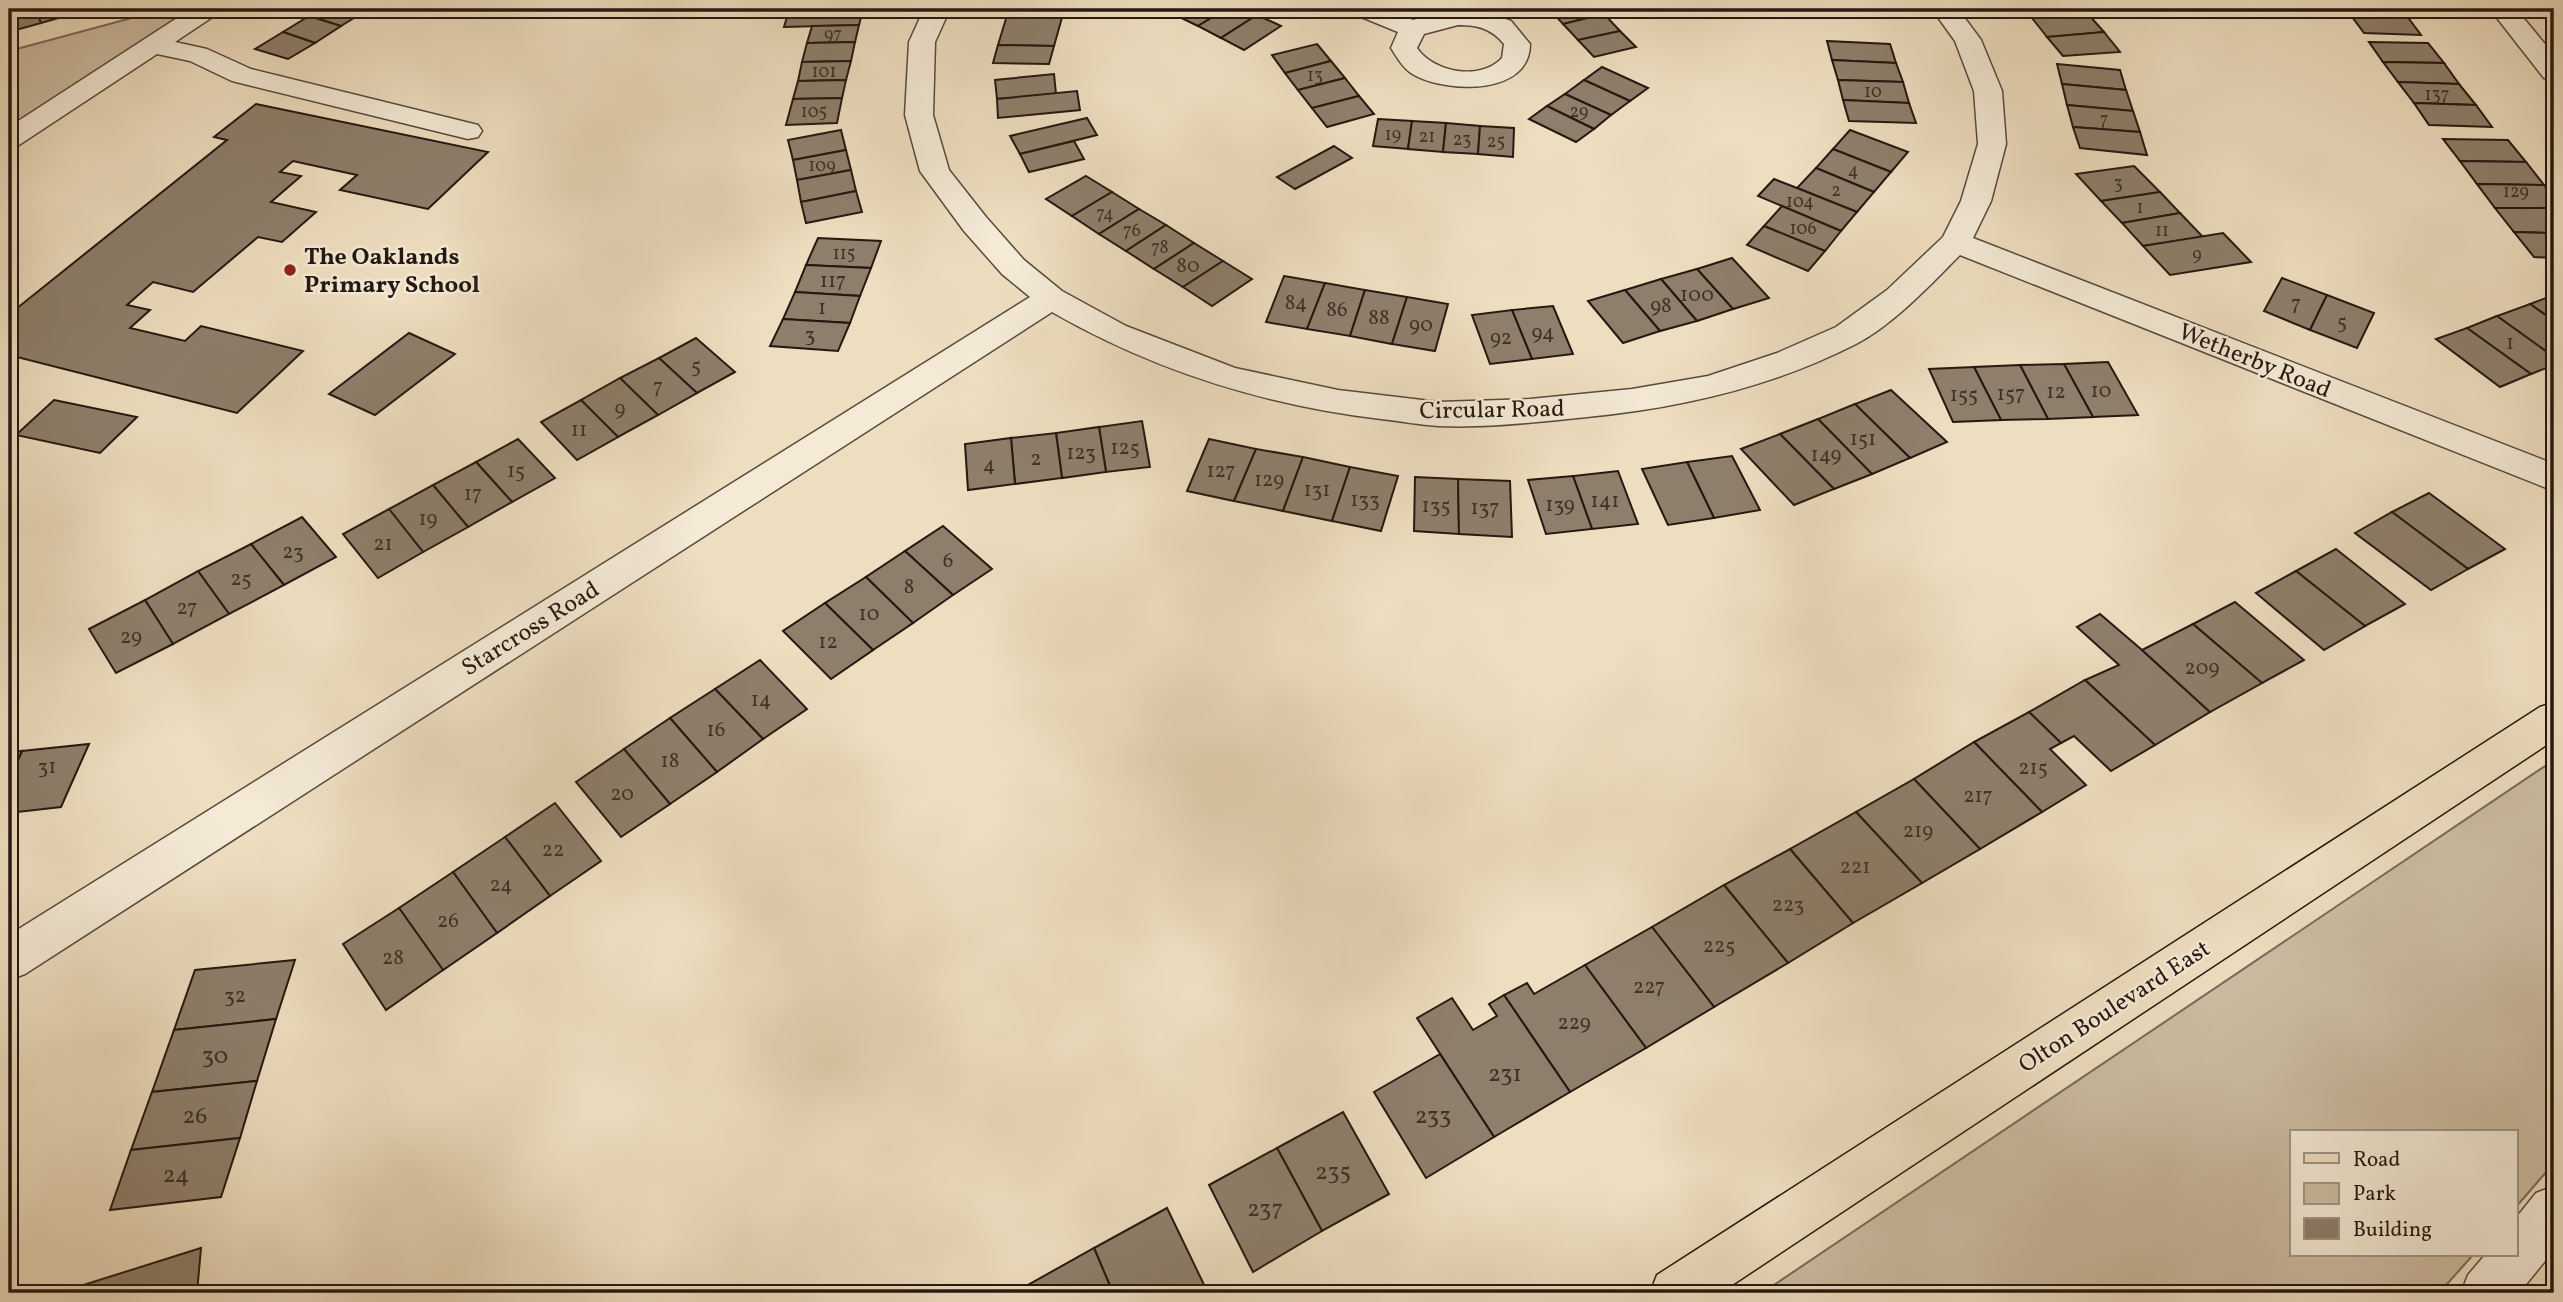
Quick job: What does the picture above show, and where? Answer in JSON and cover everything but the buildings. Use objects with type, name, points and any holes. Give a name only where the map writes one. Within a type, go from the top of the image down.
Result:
[{"type":"main road","name":"Olton Boulevard East","points":[[1675,1293],[2554,719]]},
{"type":"street","points":[[9,139],[208,9]]},
{"type":"street","name":"Circular Road","points":[[937,9],[922,42],[919,115],[935,171],[975,224],[1013,267],[1051,298],[1115,334],[1228,378],[1338,402],[1439,414],[1530,411],[1632,401],[1711,387],[1789,361],[1847,335],[1898,297],[1955,242],[1976,201],[1992,144],[1987,91],[1968,40],[1945,9]]},
{"type":"street","points":[[1363,9],[1413,29]]},
{"type":"street","points":[[2503,9],[2554,72]]},
{"type":"street","points":[[150,46],[198,55],[242,75],[468,131]]},
{"type":"street","name":"Wetherby Road","points":[[1955,242],[2554,478]]},
{"type":"street","name":"Starcross Road","points":[[9,959],[1051,298]]},
{"type":"street","points":[[2518,1254],[2554,1211]]},
{"type":"street","points":[[2486,1293],[2517,1256]]},
{"type":"green space","points":[[165,9],[208,9],[9,139],[9,51]]},
{"type":"green space","points":[[2554,760],[2554,1163],[2518,1205],[2518,1130],[2290,1130],[2290,1256],[2472,1256],[2439,1293],[1762,1293]]},
{"type":"place","name":"The Oaklands Primary School","points":[[290,270]]}]
